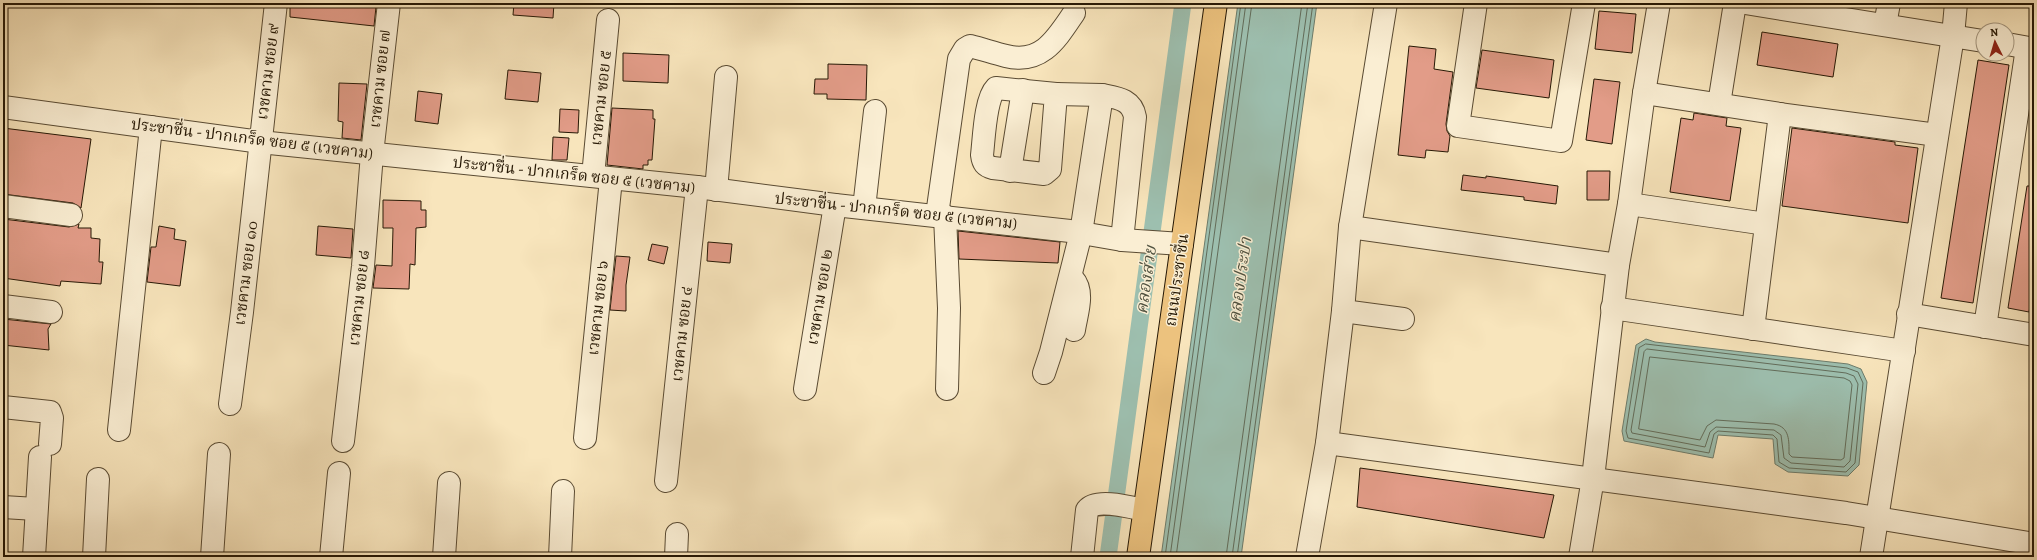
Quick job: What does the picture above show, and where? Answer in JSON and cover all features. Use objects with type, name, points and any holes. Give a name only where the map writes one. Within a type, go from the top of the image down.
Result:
[{"type":"main road","name":"ถนนประชาชื่น","points":[[1138,557],[1137,509],[1176,244],[1216,3]]},
{"type":"street","name":"เวชคาม ซอย ๙","points":[[260,142],[276,3]]},
{"type":"street","name":"เวชคาม ซอย ๗","points":[[372,154],[389,3]]},
{"type":"street","points":[[1307,557],[1327,443],[1343,311],[1350,227],[1386,3]]},
{"type":"street","points":[[1476,3],[1458,126],[1561,141],[1584,3]]},
{"type":"street","points":[[1580,557],[1592,478],[1618,264],[1629,204],[1644,92],[1660,3]]},
{"type":"street","points":[[1719,104],[1735,3]]},
{"type":"street","points":[[1745,3],[1975,39]]},
{"type":"street","points":[[1885,25],[1889,3]]},
{"type":"street","points":[[1871,557],[1904,351],[1908,314],[1953,36],[1956,3]]},
{"type":"street","points":[[947,389],[949,308],[941,216],[959,59],[961,53],[970,46],[1023,58],[1039,53],[1054,42],[1074,13]]},
{"type":"street","name":"เวชคาม ซอย ๕","points":[[602,178],[608,20]]},
{"type":"street","points":[[1986,327],[2023,47]]},
{"type":"street","name":"เวชคาม ซอย ๔","points":[[666,481],[707,189],[726,77]]},
{"type":"street","points":[[1056,94],[1050,169],[1044,174],[1010,172],[987,167],[983,162],[982,155],[990,101],[992,92],[996,88],[1056,94],[1102,95],[1117,98],[1128,103],[1133,108],[1135,117],[1122,240]]},
{"type":"street","points":[[1010,172],[1023,90]]},
{"type":"street","points":[[1644,92],[1780,114],[1937,135]]},
{"type":"street","points":[[1044,372],[1051,352],[1069,275],[1081,233],[1102,95]]},
{"type":"street","name":"ประชาชื่น - ปากเกร็ด ซอย ๕ (เวชคาม)","points":[[3,107],[260,142],[707,189],[1081,233],[1122,240],[1176,244]]},
{"type":"street","points":[[864,208],[875,110]]},
{"type":"street","points":[[1753,329],[1780,114]]},
{"type":"street","points":[[119,430],[151,127]]},
{"type":"street","name":"เวชคาม ซอย ๑๐","points":[[230,404],[242,312],[260,142]]},
{"type":"street","name":"เวชคาม ซอย ๘","points":[[343,441],[364,266],[372,154]]},
{"type":"street","name":"เวชคาม ซอย ๖","points":[[585,438],[602,178]]},
{"type":"street","points":[[1629,204],[1766,224]]},
{"type":"street","name":"เวชคาม ซอย ๒","points":[[805,389],[835,205]]},
{"type":"street","points":[[3,206],[71,215]]},
{"type":"street","points":[[1350,227],[1618,264]]},
{"type":"street","points":[[1069,275],[1079,288],[1074,330]]},
{"type":"street","points":[[3,306],[51,312]]},
{"type":"street","points":[[1612,308],[1904,351]]},
{"type":"street","points":[[1343,311],[1403,319]]},
{"type":"street","points":[[1908,314],[2034,335]]},
{"type":"street","points":[[3,407],[50,412],[52,418],[36,509],[34,557]]},
{"type":"street","points":[[1327,443],[1846,513],[1877,520],[2034,544]]},
{"type":"street","points":[[212,557],[219,454]]},
{"type":"street","points":[[331,557],[340,473]]},
{"type":"street","points":[[94,557],[98,479]]},
{"type":"street","points":[[444,557],[449,483]]},
{"type":"street","points":[[560,557],[563,491]]},
{"type":"street","points":[[1082,557],[1087,510],[1093,505],[1100,504],[1137,509]]},
{"type":"street","points":[[3,508],[36,509]]},
{"type":"street","points":[[676,557],[677,534]]},
{"type":"water","name":"คลองประปา","points":[[1238,3],[1317,3],[1241,557],[1161,557]]},
{"type":"water","points":[[1646,339],[1655,342],[1848,364],[1861,369],[1867,382],[1859,465],[1848,476],[1788,472],[1775,464],[1773,439],[1718,435],[1713,458],[1624,441],[1622,431],[1636,345]]},
{"type":"building","points":[[290,3],[336,3],[336,5],[376,7],[374,26],[290,17]]},
{"type":"building","points":[[514,3],[554,3],[553,18],[513,15]]},
{"type":"building","points":[[1599,11],[1636,14],[1632,53],[1595,49]]},
{"type":"building","points":[[1762,32],[1838,44],[1833,77],[1757,65]]},
{"type":"building","points":[[1409,46],[1436,49],[1434,69],[1453,72],[1446,124],[1447,131],[1450,136],[1448,152],[1426,150],[1425,158],[1398,155]]},
{"type":"building","points":[[1482,50],[1554,60],[1549,98],[1476,88]]},
{"type":"building","points":[[623,53],[669,55],[668,83],[623,81]]},
{"type":"building","points":[[1978,62],[1990,62],[2009,65],[1973,303],[1941,298]]},
{"type":"building","points":[[828,64],[867,65],[866,100],[827,99],[827,94],[814,94],[815,79],[828,79]]},
{"type":"building","points":[[508,70],[541,73],[538,102],[505,99]]},
{"type":"building","points":[[1594,79],[1620,82],[1612,144],[1586,140]]},
{"type":"building","points":[[339,83],[367,84],[361,140],[342,138],[343,122],[338,121]]},
{"type":"building","points":[[418,91],[442,94],[438,124],[415,121]]},
{"type":"building","points":[[612,108],[653,110],[653,119],[655,119],[652,160],[648,160],[648,165],[643,165],[643,169],[607,165]]},
{"type":"building","points":[[560,109],[579,110],[578,133],[559,132]]},
{"type":"building","points":[[1694,113],[1727,118],[1726,126],[1741,128],[1730,201],[1670,192],[1681,118],[1693,120]]},
{"type":"building","points":[[3,128],[91,139],[81,208],[73,203],[3,194]]},
{"type":"building","points":[[1792,128],[1895,142],[1895,145],[1918,148],[1908,223],[1782,206]]},
{"type":"building","points":[[553,137],[569,138],[567,160],[552,160]]},
{"type":"building","points":[[1587,171],[1610,171],[1609,200],[1587,200]]},
{"type":"building","points":[[1463,175],[1486,178],[1486,176],[1558,186],[1556,204],[1524,200],[1524,197],[1461,190]]},
{"type":"building","points":[[2027,186],[2034,186],[2034,284],[2029,312],[2008,308]]},
{"type":"building","points":[[383,200],[421,201],[421,210],[426,210],[426,227],[416,228],[415,265],[410,264],[409,289],[373,288],[376,265],[392,266],[393,228],[383,228]]},
{"type":"building","points":[[3,219],[69,227],[79,224],[78,228],[91,228],[91,238],[100,239],[99,262],[103,262],[101,284],[61,281],[60,286],[3,278]]},
{"type":"building","points":[[159,226],[175,229],[174,239],[186,241],[180,286],[147,282],[151,247],[156,247]]},
{"type":"building","points":[[318,226],[353,229],[351,258],[316,255]]},
{"type":"building","points":[[958,231],[1060,242],[1058,263],[959,259]]},
{"type":"building","points":[[708,242],[732,244],[730,263],[707,261]]},
{"type":"building","points":[[652,244],[668,247],[664,264],[648,260]]},
{"type":"building","points":[[616,256],[630,257],[626,285],[626,311],[610,310]]},
{"type":"building","points":[[3,319],[51,324],[48,329],[49,350],[3,345]]},
{"type":"building","points":[[1360,468],[1554,495],[1544,538],[1357,507]]},
{"type":"waterway","name":"คลองส่วย","points":[[1108,557],[1183,3]]}]
